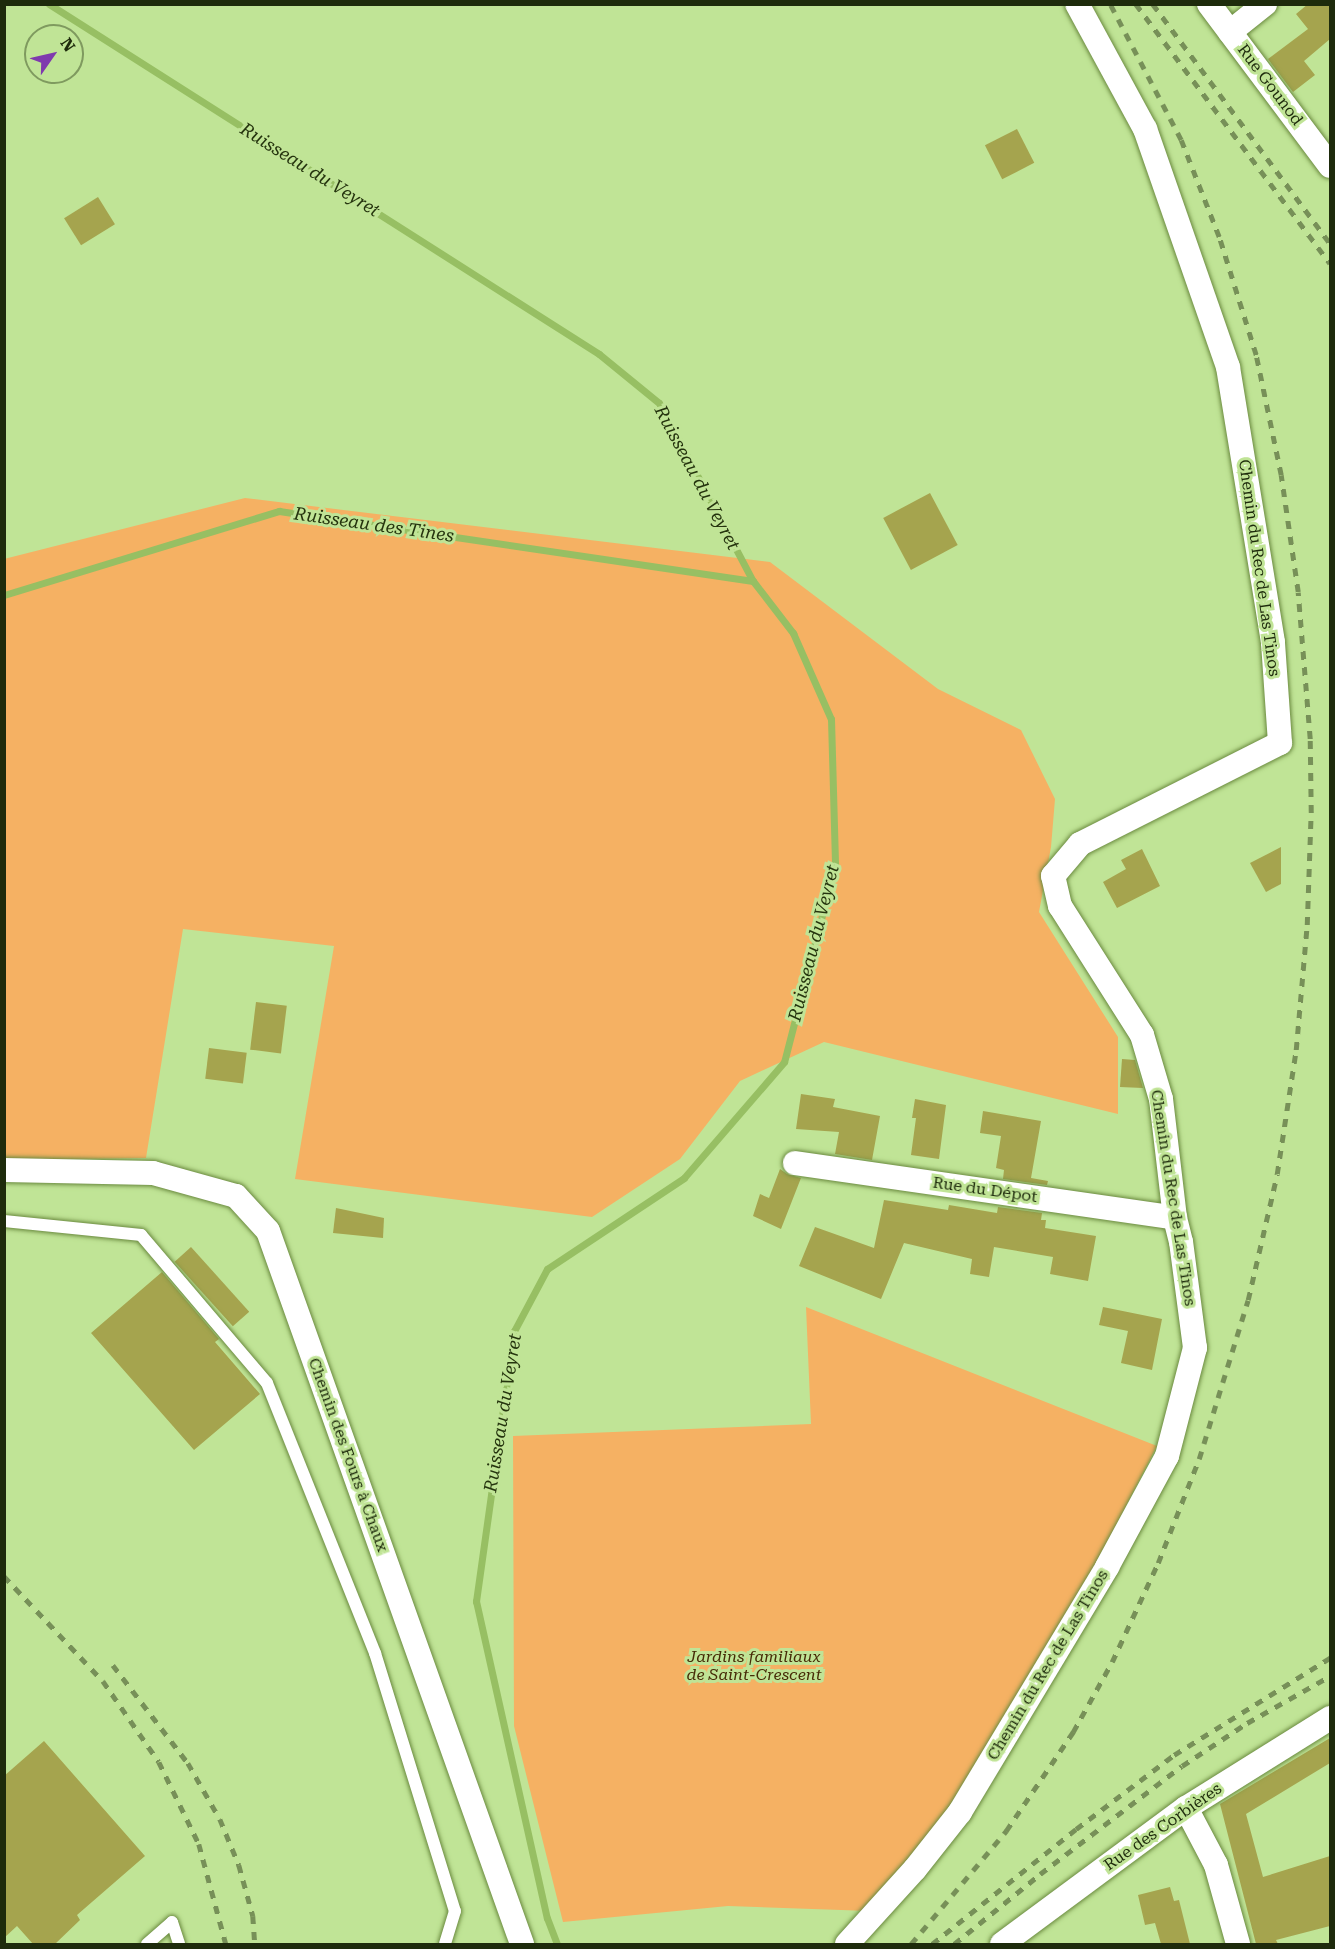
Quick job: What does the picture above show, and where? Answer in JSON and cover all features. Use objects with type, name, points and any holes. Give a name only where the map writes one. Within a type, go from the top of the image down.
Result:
[{"type":"street","name":"Chemin du Rec de Las Tinos","points":[[847,1944],[915,1869],[960,1812],[1107,1567],[1167,1456],[1195,1348],[1181,1242],[1175,1218],[1161,1099],[1142,1035],[1060,906],[1053,876],[1080,844],[1280,743],[1273,642],[1228,366],[1145,129],[1077,4]]},
{"type":"street","name":"Rue Gounod","points":[[1209,4],[1330,165]]},
{"type":"street","points":[[1230,32],[1265,4]]},
{"type":"street","name":"Rue du Dépot","points":[[795,1162],[1175,1218]]},
{"type":"street","name":"Chemin des Fours à Chaux","points":[[4,1170],[153,1173],[236,1197],[268,1231],[522,1944]]},
{"type":"street","name":"Rue des Corbières","points":[[1002,1944],[1186,1808],[1330,1718]]},
{"type":"street","points":[[1186,1808],[1216,1865],[1238,1944]]},
{"type":"lane","points":[[4,1221],[141,1235],[267,1383],[375,1653],[455,1911],[445,1944]]},
{"type":"lane","points":[[147,1944],[172,1922],[179,1944]]},
{"type":"green space","points":[[245,498],[770,562],[938,689],[1021,730],[1055,799],[1051,847],[1039,912],[1118,1037],[1118,1114],[824,1042],[740,1081],[680,1159],[592,1217],[295,1179],[334,946],[183,929],[146,1158],[5,1160],[4,559]]},
{"type":"green space","name":"Jardins familiaux de Saint-Crescent","points":[[806,1307],[1157,1446],[1072,1610],[988,1747],[941,1819],[870,1911],[728,1906],[563,1922],[514,1726],[513,1436],[811,1424]]},
{"type":"building","points":[[1308,4],[1330,4],[1330,39],[1304,61],[1315,75],[1293,92],[1268,59],[1308,29],[1296,14]]},
{"type":"building","points":[[1017,129],[1034,163],[1002,179],[985,145]]},
{"type":"building","points":[[98,197],[115,224],[81,245],[64,218]]},
{"type":"building","points":[[930,493],[958,545],[911,570],[883,518]]},
{"type":"building","points":[[1281,847],[1281,884],[1266,892],[1250,863]]},
{"type":"building","points":[[1142,849],[1160,886],[1117,908],[1103,882],[1126,869],[1121,860]]},
{"type":"building","points":[[256,1002],[287,1006],[281,1053],[250,1050]]},
{"type":"building","points":[[209,1048],[247,1053],[243,1083],[205,1079]]},
{"type":"building","points":[[1122,1059],[1135,1060],[1143,1088],[1120,1087]]},
{"type":"building","points":[[801,1094],[835,1099],[833,1107],[880,1116],[872,1160],[835,1154],[839,1132],[796,1129]]},
{"type":"building","points":[[915,1099],[946,1105],[939,1159],[911,1155],[916,1118],[912,1118]]},
{"type":"building","points":[[983,1111],[1041,1121],[1031,1178],[1048,1181],[1047,1185],[1003,1179],[1004,1170],[996,1168],[1001,1136],[980,1133]]},
{"type":"building","points":[[780,1169],[787,1174],[801,1178],[781,1229],[753,1216],[760,1194],[769,1198]]},
{"type":"building","points":[[884,1200],[948,1210],[949,1205],[997,1213],[998,1207],[1042,1213],[1041,1220],[1046,1220],[1045,1228],[1096,1236],[1088,1281],[1050,1274],[1053,1257],[994,1247],[989,1277],[970,1274],[972,1259],[904,1243],[881,1299],[799,1266],[815,1227],[874,1248]]},
{"type":"building","points":[[336,1208],[384,1218],[383,1238],[333,1233]]},
{"type":"building","points":[[191,1247],[249,1312],[233,1326],[175,1262]]},
{"type":"building","points":[[162,1272],[219,1339],[215,1342],[260,1394],[194,1450],[91,1333]]},
{"type":"building","points":[[1103,1307],[1162,1319],[1152,1370],[1121,1363],[1128,1331],[1099,1325]]},
{"type":"building","points":[[1330,1738],[1330,1763],[1246,1814],[1263,1877],[1330,1856],[1330,1926],[1276,1940],[1278,1944],[1256,1944],[1220,1804]]},
{"type":"building","points":[[44,1741],[145,1856],[77,1915],[80,1920],[55,1944],[33,1944],[17,1926],[4,1938],[4,1776]]},
{"type":"building","points":[[1170,1887],[1174,1901],[1179,1900],[1190,1944],[1161,1944],[1155,1923],[1145,1925],[1138,1895]]},
{"type":"waterway","name":"Ruisseau du Veyret","points":[[49,4],[599,354],[659,403],[753,581],[793,633],[831,719],[835,865],[784,1062],[684,1178],[547,1269],[514,1331],[476,1601],[547,1918],[557,1944]]},
{"type":"waterway","name":"Ruisseau des Tines","points":[[4,595],[279,511],[753,581]]},
{"type":"railway","points":[[911,1944],[1006,1831],[1073,1732],[1112,1662],[1158,1563],[1199,1459],[1248,1300],[1277,1174],[1296,1050],[1307,925],[1311,813],[1310,739],[1298,592],[1281,475],[1256,355],[1219,237],[1181,140],[1110,4]]},
{"type":"railway","points":[[1136,4],[1330,263]]},
{"type":"railway","points":[[1153,4],[1330,243]]},
{"type":"railway","points":[[4,1576],[103,1681],[159,1762],[199,1844],[226,1944]]},
{"type":"railway","points":[[932,1944],[1076,1829],[1174,1755],[1330,1658]]},
{"type":"railway","points":[[113,1665],[188,1763],[220,1819],[239,1865],[253,1916],[255,1944]]},
{"type":"railway","points":[[954,1944],[1040,1874],[1182,1766],[1247,1723],[1330,1676]]}]
